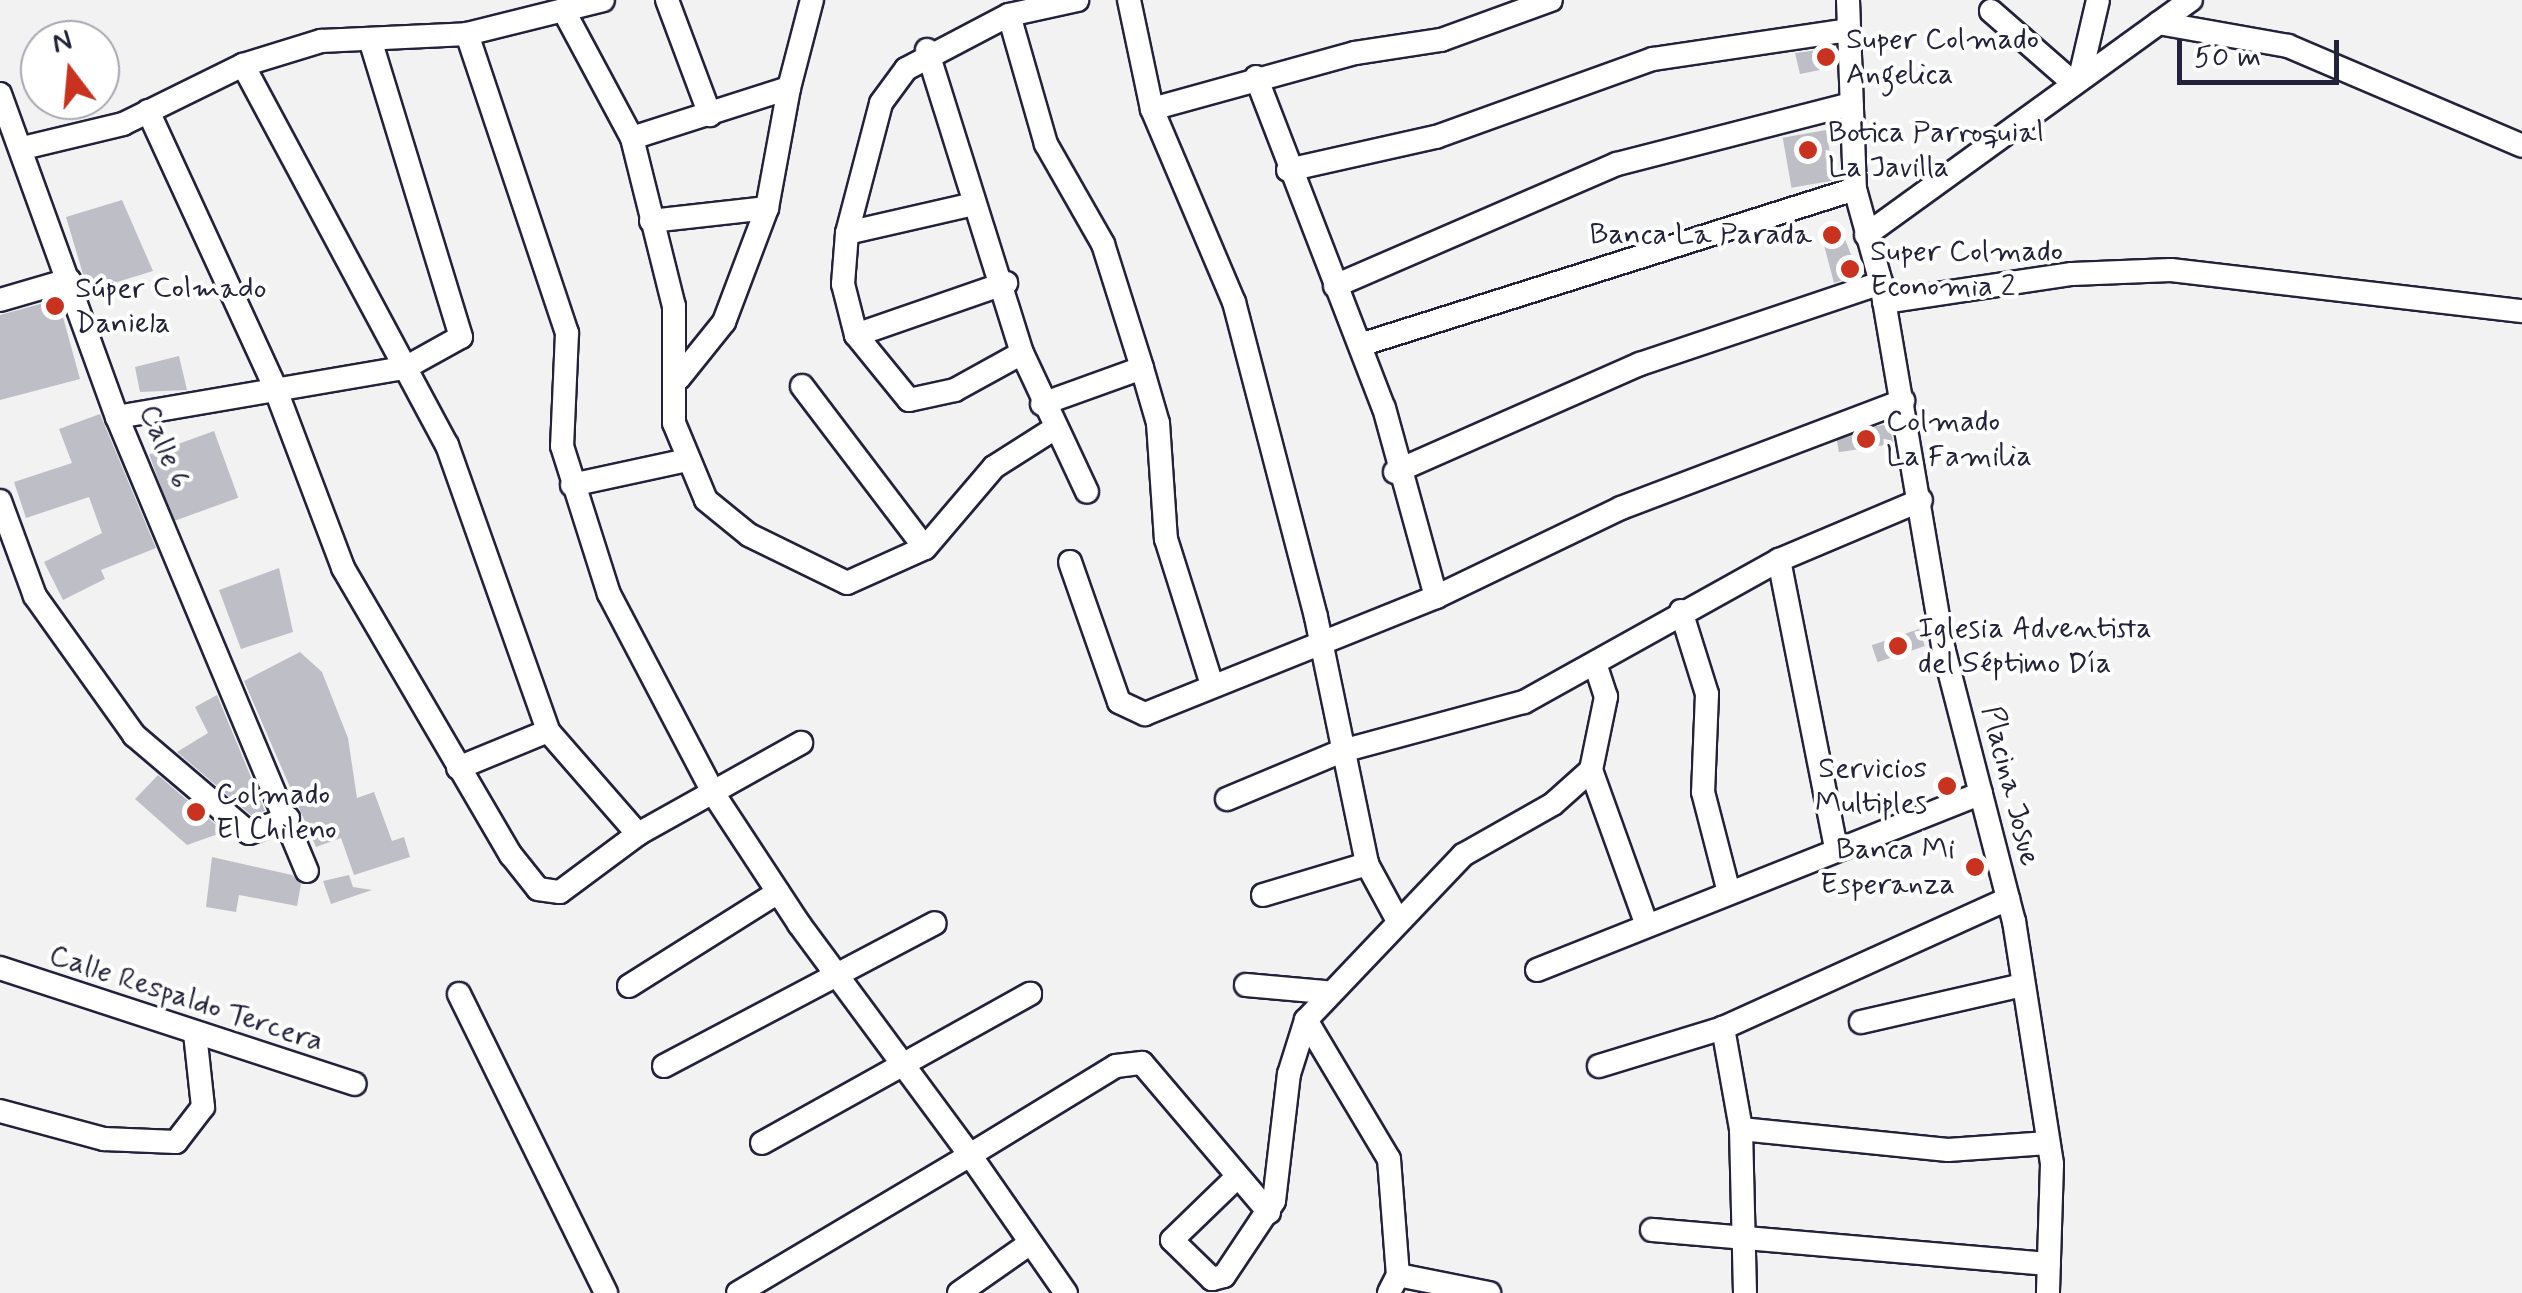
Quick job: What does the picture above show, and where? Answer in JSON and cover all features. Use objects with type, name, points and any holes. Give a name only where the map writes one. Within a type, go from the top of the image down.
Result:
[{"type":"street","points":[[23,148],[148,111],[242,65],[320,41],[467,34],[566,15],[603,0]]},
{"type":"street","points":[[666,0],[710,115]]},
{"type":"street","points":[[679,378],[724,322],[767,208],[789,88],[812,0]]},
{"type":"street","points":[[1022,353],[955,390],[909,400],[856,336],[843,284],[847,233],[881,103],[928,50],[1009,15],[1077,0]]},
{"type":"street","points":[[1129,0],[1152,109],[1234,302],[1320,642],[1367,864],[1398,921]]},
{"type":"street","points":[[1152,109],[1256,77],[1441,40],[1551,0]]},
{"type":"street","name":"Placina Josue","points":[[1848,0],[1854,189],[1883,292],[1980,793],[2008,899],[2048,1142],[2048,1293]]},
{"type":"street","points":[[2076,77],[2098,0]]},
{"type":"street","points":[[1866,236],[2076,77],[2190,0]]},
{"type":"street","points":[[1991,11],[2076,77]]},
{"type":"street","points":[[566,15],[632,138],[674,306],[682,461],[706,500],[816,572],[847,583],[925,548],[994,467],[1052,430]]},
{"type":"street","points":[[1009,15],[1046,144],[1104,244],[1142,368],[1158,423],[1166,539],[1211,682]]},
{"type":"street","points":[[2159,23],[2288,46],[2522,146]]},
{"type":"street","points":[[1288,170],[1436,137],[1653,59],[1849,30]]},
{"type":"street","points":[[467,34],[567,334],[562,446],[609,594],[715,796],[834,973],[970,1155],[1066,1293]]},
{"type":"street","points":[[117,418],[274,385],[405,368],[452,348],[463,323],[370,40]]},
{"type":"street","points":[[928,50],[974,204],[1006,283],[1022,353],[1052,430],[1087,492]]},
{"type":"street","points":[[242,65],[460,475],[548,731],[638,834]]},
{"type":"street","points":[[1256,77],[1288,170],[1360,346],[1395,472],[1436,597]]},
{"type":"street","points":[[632,138],[789,88]]},
{"type":"street","name":"Calle 6","points":[[0,94],[23,148],[117,418],[308,871]]},
{"type":"street","points":[[1335,286],[1618,164],[1850,104]]},
{"type":"street","points":[[148,111],[274,385],[343,568],[510,856],[545,892],[571,888],[638,834],[715,796],[801,743]]},
{"type":"street","points":[[1360,346],[1854,189]]},
{"type":"street","points":[[847,233],[974,204]]},
{"type":"street","points":[[651,220],[767,208]]},
{"type":"street","points":[[1395,472],[1640,364],[1883,292],[2072,274],[2170,270],[2522,311]]},
{"type":"street","points":[[0,300],[69,280]]},
{"type":"street","points":[[856,336],[1006,283]]},
{"type":"street","points":[[1042,404],[1142,368]]},
{"type":"street","points":[[802,386],[925,548]]},
{"type":"street","points":[[1070,562],[1119,702],[1132,712],[1436,597],[1620,508],[1903,401]]},
{"type":"street","points":[[572,485],[682,461]]},
{"type":"street","points":[[1227,799],[1342,751],[1524,702],[1596,667],[1682,611],[1779,560],[1921,500]]},
{"type":"street","points":[[0,501],[34,596],[134,735],[249,833],[288,818]]},
{"type":"street","points":[[1779,560],[1835,844]]},
{"type":"street","points":[[1682,611],[1707,694],[1704,792],[1728,889]]},
{"type":"street","points":[[1596,667],[1606,697],[1591,770],[1646,923]]},
{"type":"street","points":[[458,768],[548,731]]},
{"type":"street","points":[[1236,1178],[1172,1240],[1176,1252],[1217,1279],[1269,1212],[1306,1020],[1325,992],[1462,855],[1554,804],[1591,770]]},
{"type":"street","points":[[1536,970],[1835,844],[1980,793]]},
{"type":"street","points":[[1262,895],[1367,864]]},
{"type":"street","points":[[628,986],[778,892]]},
{"type":"street","points":[[1599,1066],[1723,1028],[2008,899]]},
{"type":"street","points":[[664,1066],[935,923]]},
{"type":"street","name":"Calle Respaldo Tercera","points":[[0,968],[355,1084]]},
{"type":"street","points":[[1246,984],[1325,992]]},
{"type":"street","points":[[1862,1022],[2023,984]]},
{"type":"street","points":[[458,994],[606,1293]]},
{"type":"street","points":[[762,1144],[906,1070],[1030,994]]},
{"type":"street","points":[[1306,1020],[1389,1159],[1394,1284],[1490,1293]]},
{"type":"street","points":[[1723,1028],[1741,1129],[1746,1293]]},
{"type":"street","points":[[2,1118],[104,1139],[176,1142],[203,1107],[195,1033]]},
{"type":"street","points":[[738,1293],[1134,1062],[1151,1070],[1236,1178],[1269,1212]]},
{"type":"street","points":[[1741,1129],[1948,1150],[2048,1142]]},
{"type":"street","points":[[1652,1230],[1746,1232],[2049,1264]]},
{"type":"street","points":[[959,1293],[1029,1244]]},
{"type":"building","points":[[1833,48],[1835,67],[1800,74],[1795,53]]},
{"type":"building","name":"Botica Parroquial La Javilla","points":[[1826,130],[1835,180],[1792,188],[1783,138]]},
{"type":"building","points":[[122,200],[153,271],[88,291],[66,217]]},
{"type":"building","points":[[1839,224],[1859,275],[1834,283],[1820,230]]},
{"type":"building","points":[[58,299],[80,379],[0,400],[0,315]]},
{"type":"building","points":[[179,356],[187,390],[140,392],[135,367]]},
{"type":"building","points":[[100,414],[156,548],[101,570],[105,579],[63,600],[44,562],[102,533],[89,497],[26,518],[14,482],[72,463],[59,429]]},
{"type":"building","name":"Colmado La Familia","points":[[1890,424],[1893,444],[1839,452],[1836,433]]},
{"type":"building","points":[[214,431],[238,498],[173,521],[149,455]]},
{"type":"building","points":[[279,568],[293,632],[241,649],[219,590]]},
{"type":"building","name":"Iglesia Adventista del Séptimo Día","points":[[1919,629],[1925,646],[1878,662],[1872,645]]},
{"type":"building","points":[[300,652],[322,672],[348,738],[357,798],[374,792],[392,841],[404,837],[410,857],[354,875],[341,838],[316,847],[244,681]]},
{"type":"building","points":[[217,695],[265,811],[252,816],[177,752],[208,733],[195,707]]},
{"type":"building","points":[[158,775],[222,830],[187,845],[135,799]]},
{"type":"building","points":[[212,857],[292,875],[301,884],[297,906],[239,895],[236,912],[206,907]]},
{"type":"building","points":[[349,875],[353,887],[372,890],[331,904],[323,881]]},
{"type":"place","name":"Super Colmado Angelica","points":[[1826,57]]},
{"type":"place","name":"Botica Parroquial La Javilla","points":[[1808,150]]},
{"type":"place","name":"Banca La Parada","points":[[1832,235]]},
{"type":"place","name":"Super Colmado Economia 2","points":[[1850,269]]},
{"type":"place","name":"Súper Colmado Daniela","points":[[55,306]]},
{"type":"place","name":"Colmado La Familia","points":[[1866,439]]},
{"type":"place","name":"Iglesia Adventista del Séptimo Día","points":[[1898,646]]},
{"type":"place","name":"Servicios Multiples","points":[[1947,786]]},
{"type":"place","name":"Colmado El Chileno","points":[[196,812]]},
{"type":"place","name":"Banca Mi Esperanza","points":[[1975,867]]}]
